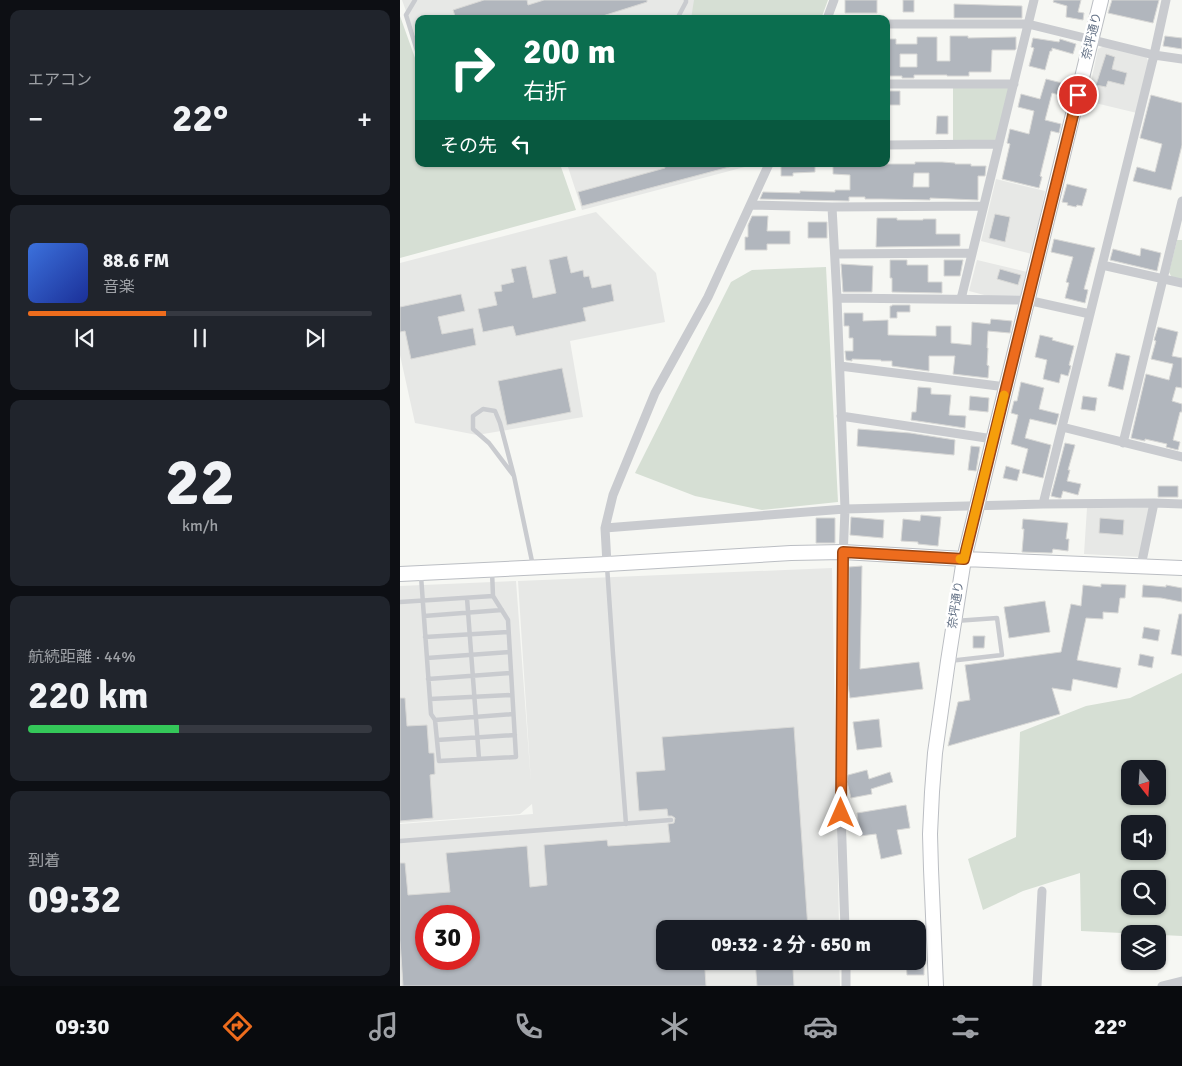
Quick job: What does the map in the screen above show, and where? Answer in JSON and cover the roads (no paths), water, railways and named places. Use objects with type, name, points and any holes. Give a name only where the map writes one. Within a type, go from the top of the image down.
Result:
[{"type":"street","points":[[829,15],[834,0]]},
{"type":"street","points":[[961,299],[1034,0]]},
{"type":"street","name":"奈坪通り","points":[[936,986],[930,834],[932,792],[935,753],[964,559],[1101,0]]},
{"type":"street","points":[[1043,504],[1166,0]]},
{"type":"street","points":[[890,24],[1028,24],[1154,55],[1182,59]]},
{"type":"street","points":[[890,84],[1014,84]]},
{"type":"street","points":[[890,145],[999,144]]},
{"type":"street","points":[[607,564],[604,528],[613,495],[655,393],[708,297],[768,167]]},
{"type":"street","points":[[1123,443],[1163,280],[1177,238],[1182,201]]},
{"type":"street","points":[[751,205],[983,206]]},
{"type":"street","points":[[832,206],[845,509],[841,813],[845,920]]},
{"type":"street","points":[[834,254],[972,253]]},
{"type":"street","points":[[1102,265],[1182,284]]},
{"type":"street","points":[[837,298],[1027,300],[1090,314]]},
{"type":"street","points":[[840,366],[1006,387]]},
{"type":"street","points":[[841,416],[993,439]]},
{"type":"street","points":[[1062,427],[1182,457]]},
{"type":"street","points":[[1141,566],[1154,503]]},
{"type":"street","points":[[604,528],[845,509],[1043,504],[1182,504]]},
{"type":"street","points":[[400,574],[791,553],[843,552],[1182,568]]},
{"type":"street","points":[[1037,986],[1042,891]]},
{"type":"street","points":[[846,970],[846,986]]},
{"type":"street","points":[[1162,986],[1182,981]]},
{"type":"lane","points":[[415,0],[406,15],[415,44]]},
{"type":"lane","points":[[679,15],[686,0]]},
{"type":"lane","points":[[514,476],[489,443],[473,430],[474,416],[483,409],[495,412],[500,423],[514,476],[533,568]]},
{"type":"lane","points":[[607,564],[626,824]]},
{"type":"lane","points":[[421,573],[431,714],[435,720],[439,761],[516,756],[508,620],[493,596],[492,570]]},
{"type":"lane","points":[[400,602],[493,596]]},
{"type":"lane","points":[[467,598],[479,759]]},
{"type":"lane","points":[[424,616],[502,610]]},
{"type":"lane","points":[[948,661],[1002,655],[997,618],[954,621]]},
{"type":"lane","points":[[425,637],[508,632]]},
{"type":"lane","points":[[427,658],[510,652]]},
{"type":"lane","points":[[428,679],[511,673]]},
{"type":"lane","points":[[430,700],[512,695]]},
{"type":"lane","points":[[435,720],[514,714]]},
{"type":"lane","points":[[437,740],[515,735]]},
{"type":"lane","points":[[400,841],[671,820]]}]
